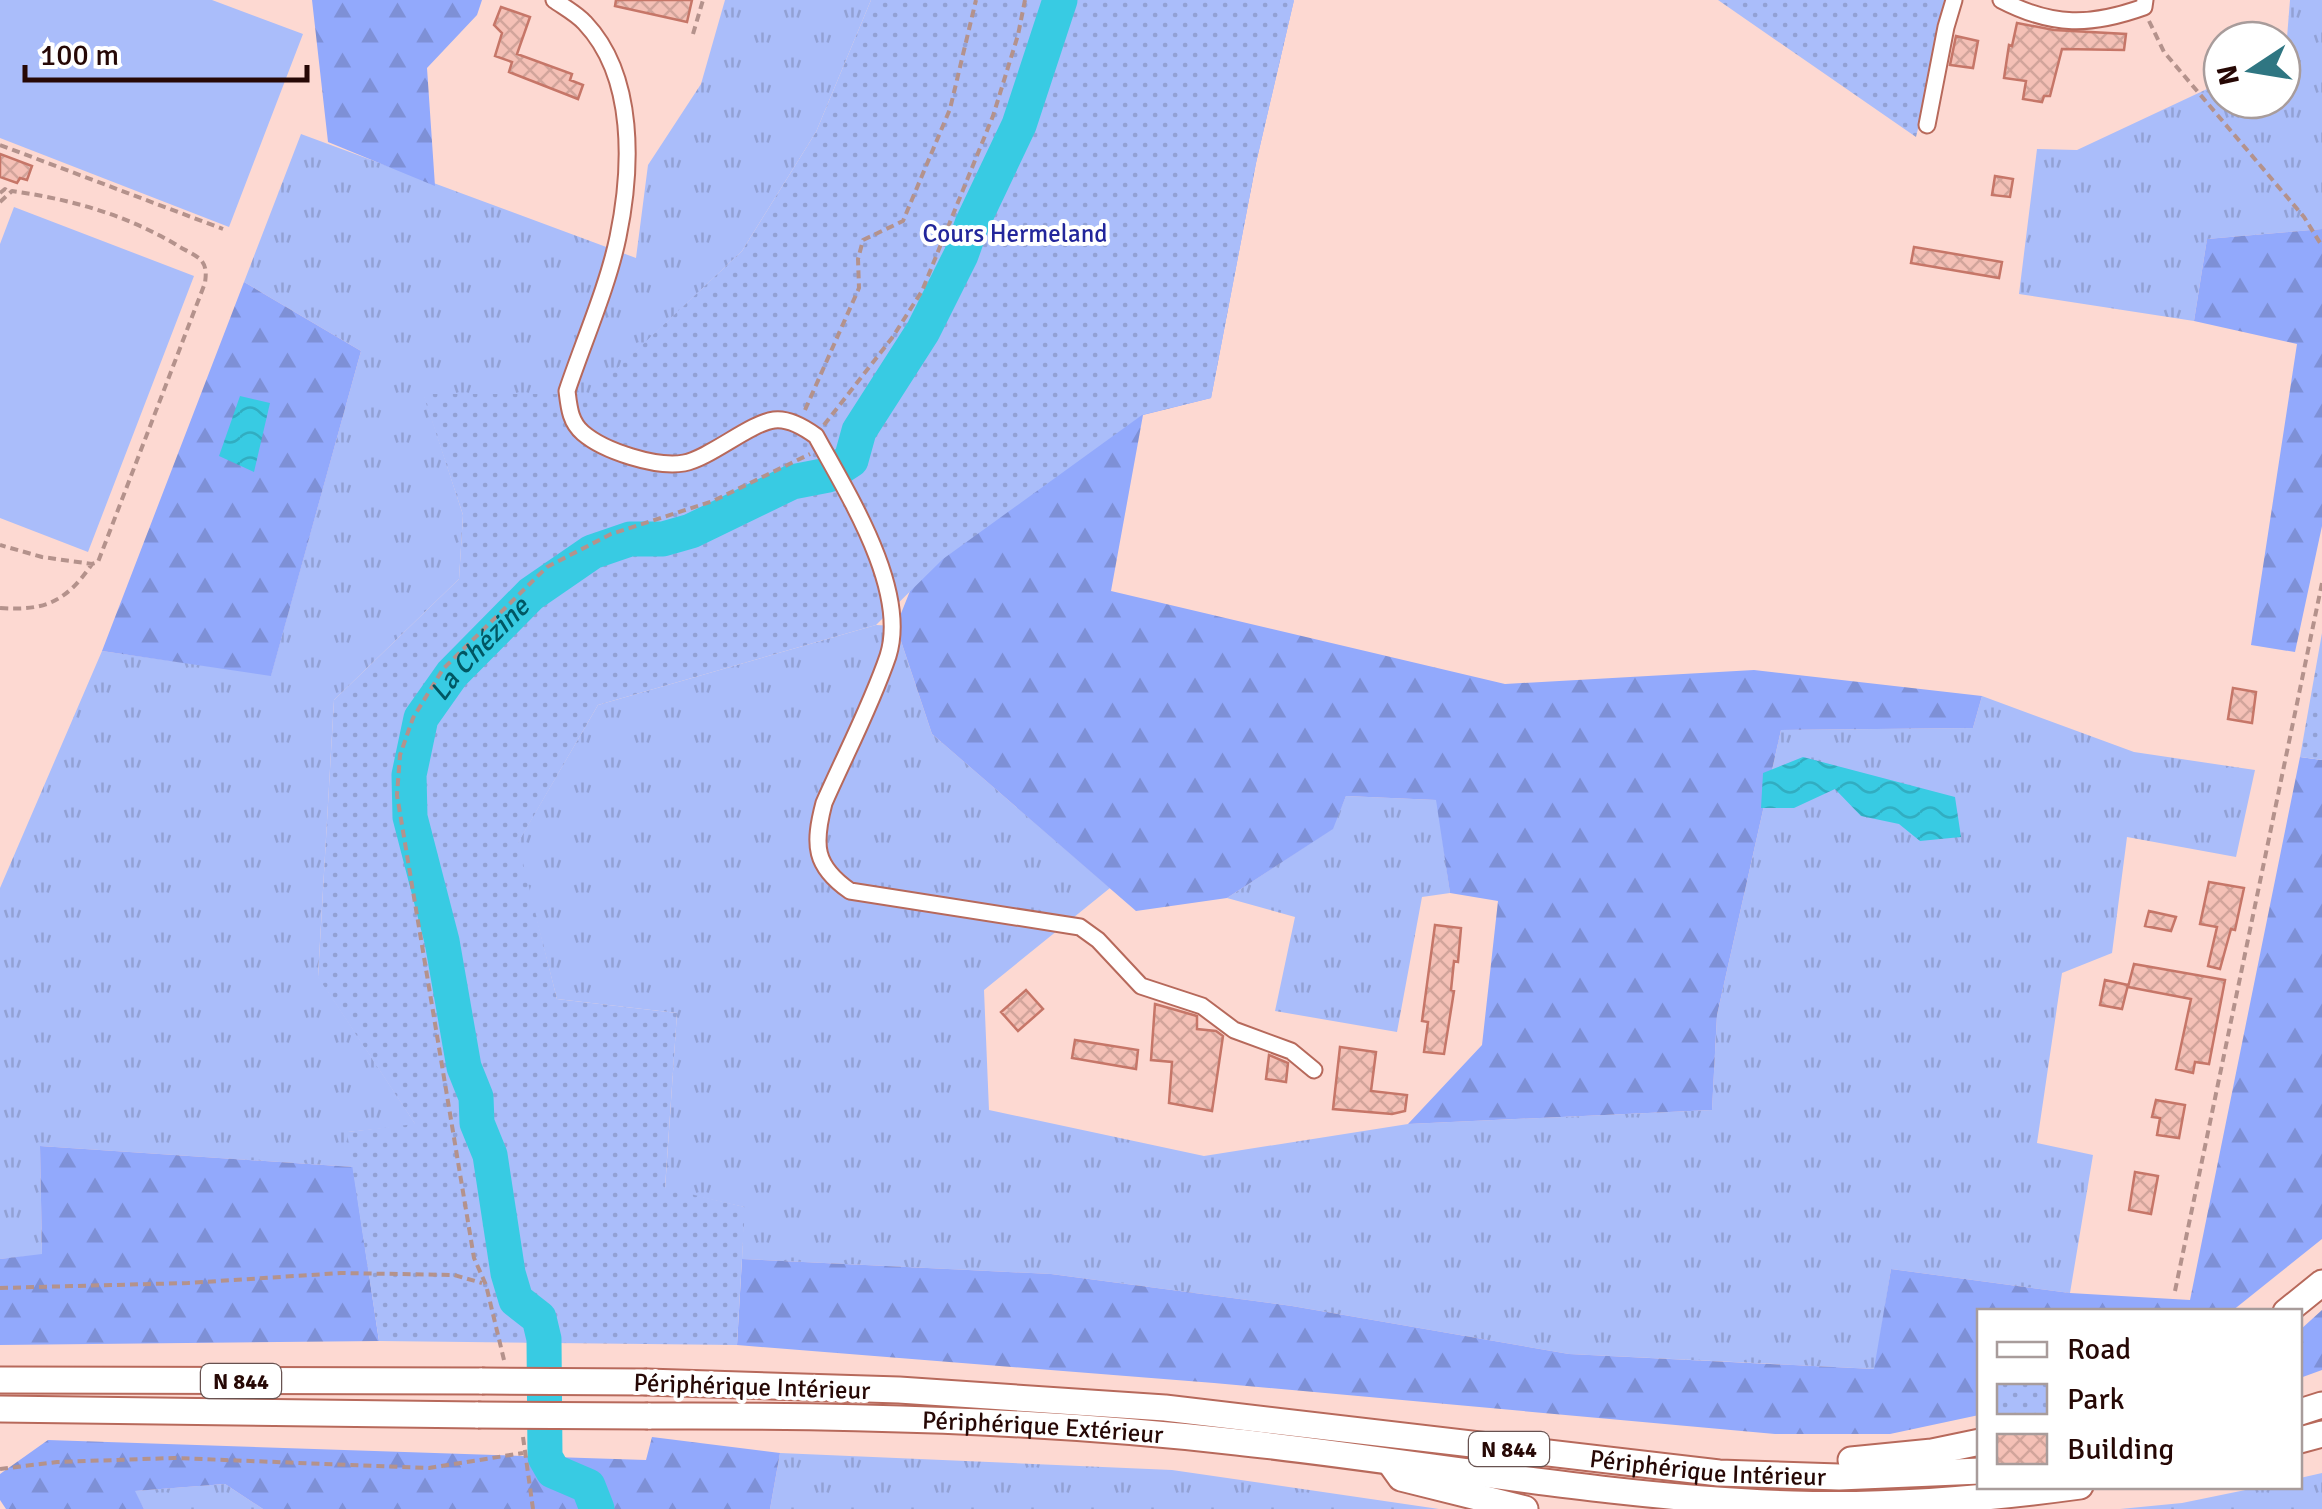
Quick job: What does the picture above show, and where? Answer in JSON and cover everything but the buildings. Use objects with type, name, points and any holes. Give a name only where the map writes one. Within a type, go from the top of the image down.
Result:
[{"type":"highway","points":[[2290,1309],[2322,1283]]},
{"type":"highway","name":"Périphérique Intérieur","points":[[0,1380],[647,1382],[916,1390],[1317,1423],[1670,1469],[1806,1477],[1977,1471]]},
{"type":"highway","name":"Périphérique Extérieur","points":[[0,1409],[960,1421],[1169,1436],[1618,1490],[1792,1504],[1946,1500],[2051,1489]]},
{"type":"highway","points":[[1806,1477],[1833,1461],[1897,1457],[1977,1443]]},
{"type":"highway","points":[[1388,1460],[1401,1478],[1525,1509]]},
{"type":"street","points":[[554,0],[585,23],[612,65],[624,100],[626,184],[618,240],[567,391],[570,416],[582,433],[623,454],[660,464],[686,463],[774,420],[799,424],[820,441],[883,568],[889,594],[889,652],[824,803],[818,826],[818,852],[830,877],[850,892],[1080,927],[1098,940],[1141,986],[1202,1006],[1234,1030],[1291,1051],[1314,1070]]},
{"type":"street","points":[[1927,125],[1954,0]]},
{"type":"street","points":[[2001,0],[2045,18],[2074,22],[2108,20],[2144,4]]},
{"type":"path","points":[[693,34],[703,0]]},
{"type":"path","points":[[799,424],[860,288],[858,259],[863,240],[903,221],[950,109],[976,0]]},
{"type":"path","points":[[506,1370],[486,1285],[474,1258],[396,795],[400,755],[413,718],[443,669],[547,568],[610,534],[714,502],[820,441],[922,291],[992,116],[1025,0]]},
{"type":"path","points":[[2144,4],[2153,35],[2164,52],[2304,216],[2322,246]]},
{"type":"path","points":[[0,144],[223,229]]},
{"type":"path","points":[[0,193],[6,189],[60,198],[133,223],[202,260],[206,271],[205,283],[98,562],[42,558],[0,544]]},
{"type":"path","points":[[0,202],[9,192]]},
{"type":"path","points":[[0,608],[36,609],[60,600],[92,564]]},
{"type":"path","points":[[2175,1291],[2322,583]]},
{"type":"path","points":[[0,1288],[188,1284],[341,1273],[454,1274],[486,1285]]},
{"type":"path","points":[[520,1426],[533,1509]]},
{"type":"path","points":[[0,1470],[57,1462],[174,1458],[430,1468],[525,1452]]},
{"type":"green space","points":[[0,0],[212,0],[303,34],[229,227],[0,138]]},
{"type":"green space","points":[[312,0],[482,0],[477,15],[427,68],[435,186],[328,142]]},
{"type":"green space","points":[[725,0],[871,0],[816,132],[742,251],[590,395],[424,395],[463,515],[459,579],[334,700],[318,976],[416,1125],[348,1132],[353,1167],[40,1146],[42,1255],[0,1259],[0,888],[102,651],[271,675],[361,351],[244,282],[301,134],[636,258],[648,165],[701,84]]},
{"type":"green space","name":"Cours Hermeland","points":[[871,0],[1294,0],[1256,163],[1211,398],[1142,415],[943,559],[876,625],[598,705],[518,843],[557,999],[677,1013],[665,1188],[745,1207],[737,1345],[379,1341],[347,1132],[415,1124],[318,977],[334,700],[459,579],[463,515],[423,394],[590,394],[742,251],[816,132]]},
{"type":"green space","points":[[1294,0],[1256,163],[1211,398],[1143,415],[1111,591],[1505,684],[1754,670],[1982,696],[1973,728],[1781,730],[1717,1015],[1712,1110],[1408,1124],[1482,1045],[1498,901],[1450,893],[1436,800],[1346,796],[1333,829],[1227,898],[1136,911],[932,734],[896,626],[976,426]]},
{"type":"green space","points":[[1718,0],[1949,0],[1916,137]]},
{"type":"green space","points":[[2290,0],[2322,0],[2322,229],[2207,239],[2194,321],[2019,294],[2037,149],[2077,150],[2202,91],[2202,120],[2302,120],[2302,20],[2288,20]]},
{"type":"green space","points":[[14,207],[194,276],[88,552],[0,518],[0,244]]},
{"type":"green space","points":[[2322,229],[2322,526],[2295,652],[2251,645],[2297,344],[2194,321],[2207,239]]},
{"type":"green space","points":[[244,282],[361,351],[271,676],[102,651]]},
{"type":"green space","points":[[876,625],[896,626],[932,734],[1110,888],[984,990],[989,1110],[1204,1156],[1408,1124],[1712,1110],[1717,1015],[1781,730],[1973,728],[1982,696],[2134,752],[2255,770],[2236,857],[2127,837],[2112,953],[2062,973],[2037,1143],[2093,1155],[2070,1293],[1891,1269],[1875,1369],[1569,1354],[1292,1306],[1051,1274],[742,1259],[744,1207],[665,1189],[677,1013],[557,999],[517,844],[598,705]]},
{"type":"green space","points":[[2322,633],[2322,760],[2300,757]]},
{"type":"green space","points":[[2300,757],[2322,760],[2322,1239],[2234,1309],[1977,1309],[1977,1415],[1890,1434],[1775,1434],[737,1345],[742,1259],[1051,1274],[1292,1306],[1569,1354],[1874,1369],[1891,1269],[2070,1293],[2190,1300]]},
{"type":"green space","points":[[1346,796],[1437,800],[1450,893],[1422,897],[1397,1032],[1275,1011],[1295,917],[1227,898],[1332,829]]},
{"type":"green space","points":[[40,1146],[353,1167],[379,1341],[0,1345],[0,1259],[42,1254]]},
{"type":"green space","points":[[2322,1310],[2322,1370],[2302,1377],[2302,1328]]},
{"type":"green space","points":[[652,1437],[780,1453],[770,1509],[263,1509],[225,1484],[135,1491],[144,1509],[6,1509],[0,1500],[0,1474],[48,1440],[646,1460]]},
{"type":"green space","points":[[780,1453],[1172,1470],[1439,1509],[770,1509]]},
{"type":"green space","points":[[2322,1473],[2322,1509],[2120,1509],[2182,1503],[2250,1489],[2302,1489],[2302,1478]]},
{"type":"green space","points":[[225,1484],[263,1509],[144,1509],[134,1491]]},
{"type":"water","points":[[240,396],[270,403],[254,472],[219,456]]},
{"type":"water","points":[[1803,757],[1955,797],[1961,837],[1920,841],[1899,824],[1861,816],[1835,789],[1794,808],[1761,808],[1763,773]]},
{"type":"waterway","name":"La Chézine","points":[[597,1509],[588,1486],[553,1471],[545,1457],[544,1339],[539,1318],[516,1300],[508,1273],[490,1155],[477,1123],[476,1097],[464,1067],[442,941],[410,817],[409,775],[421,718],[452,674],[531,594],[592,552],[630,539],[663,539],[691,531],[792,482],[828,475],[851,460],[859,431],[923,331],[961,255],[1019,125],[1060,0]]}]
